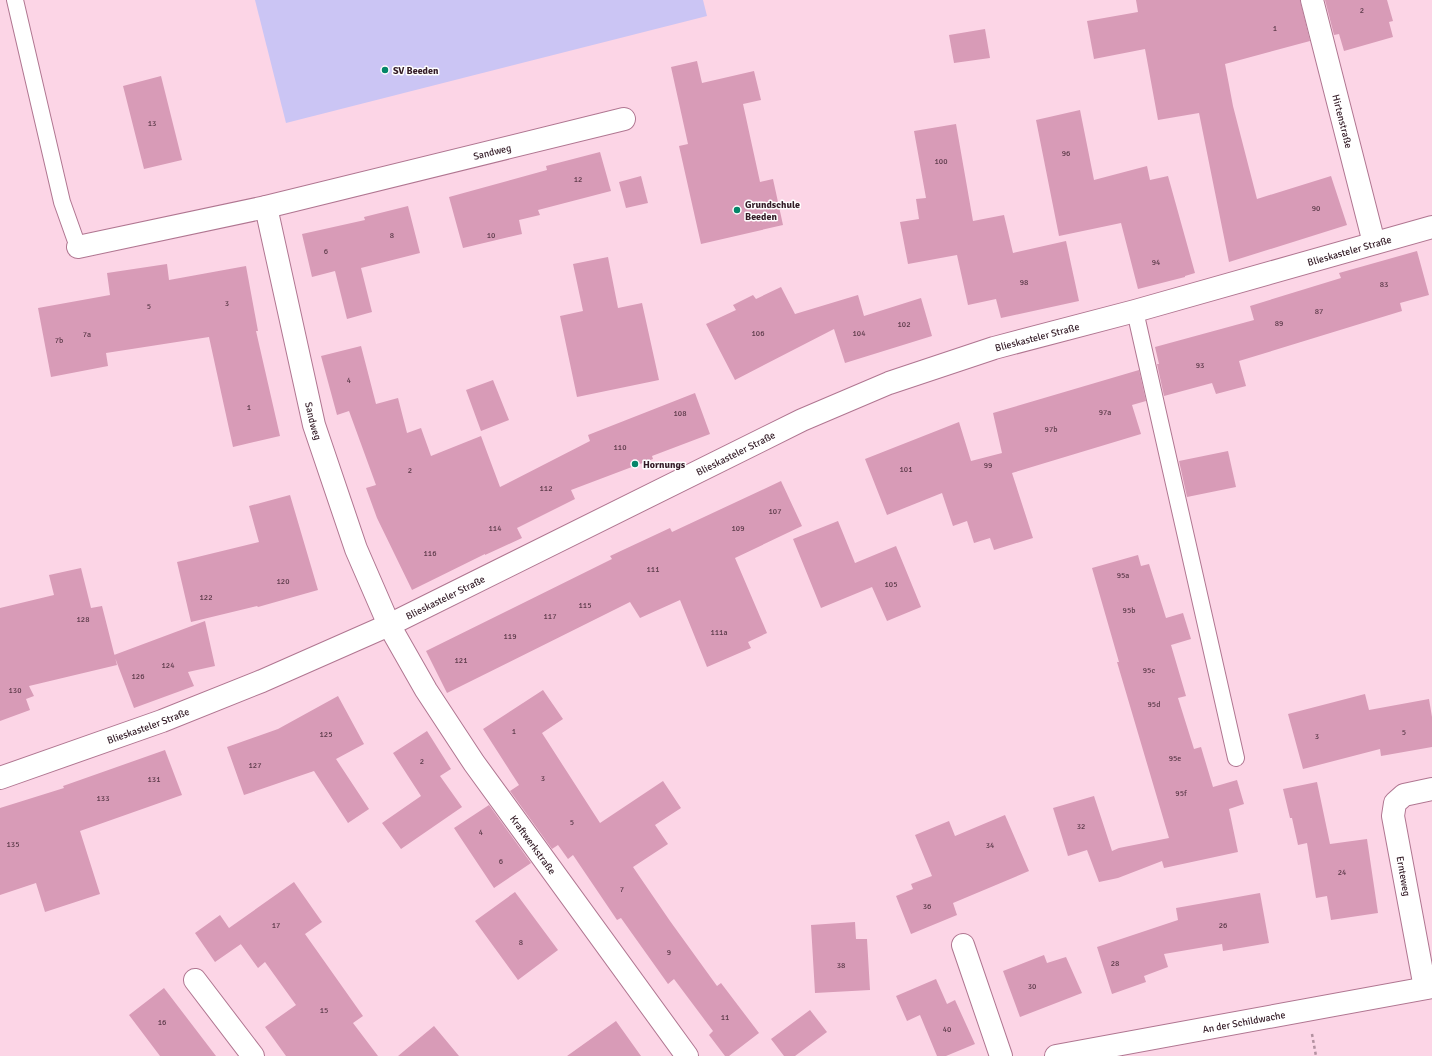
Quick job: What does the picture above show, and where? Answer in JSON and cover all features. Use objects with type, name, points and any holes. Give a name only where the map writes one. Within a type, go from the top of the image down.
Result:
[{"type":"street","name":"Hirtenstraße","points":[[1312,0],[1374,243]]},
{"type":"street","name":"Sandweg","points":[[78,246],[266,207],[624,119]]},
{"type":"street","name":"Sandweg","points":[[266,207],[314,425],[356,549],[389,625]]},
{"type":"street","name":"Blieskasteler Straße","points":[[0,778],[162,721],[262,681],[389,625],[802,420],[889,383],[994,348],[1135,311],[1432,227]]},
{"type":"street","name":"Kraftwerkstraße","points":[[389,625],[426,690],[474,763],[687,1056]]},
{"type":"street","name":"Ernteweg","points":[[1428,987],[1393,816],[1395,803],[1404,795],[1432,789]]},
{"type":"street","points":[[963,945],[1002,1056]]},
{"type":"street","points":[[195,980],[253,1056]]},
{"type":"street","name":"An der Schildwache","points":[[1056,1056],[1428,987]]},
{"type":"lane","points":[[15,0],[62,202],[78,246]]},
{"type":"lane","points":[[1135,311],[1236,758]]},
{"type":"shaded area","name":"SV Beeden","points":[[255,0],[703,0],[707,16],[286,123]]},
{"type":"building","points":[[1136,0],[1300,0],[1310,41],[1225,64],[1233,106],[1257,199],[1331,176],[1347,225],[1229,262],[1199,113],[1158,120],[1145,49],[1094,59],[1087,21],[1138,12]]},
{"type":"building","points":[[1325,0],[1387,0],[1393,21],[1389,22],[1393,37],[1344,51],[1339,34],[1334,35]]},
{"type":"building","points":[[985,29],[990,58],[954,63],[949,35]]},
{"type":"building","points":[[697,61],[702,83],[754,71],[761,100],[743,104],[760,182],[773,179],[783,225],[701,244],[679,146],[688,144],[671,67]]},
{"type":"building","points":[[161,76],[182,160],[144,169],[123,86]]},
{"type":"building","points":[[1080,110],[1094,180],[1147,166],[1150,180],[1168,176],[1195,273],[1138,289],[1121,223],[1059,236],[1036,120]]},
{"type":"building","points":[[956,124],[973,221],[1004,215],[1013,253],[1066,241],[1079,301],[1001,318],[996,299],[968,305],[957,255],[908,264],[900,222],[919,219],[916,199],[926,198],[914,131]]},
{"type":"building","points":[[600,152],[611,191],[538,210],[540,215],[519,220],[522,234],[463,248],[449,197],[547,170],[546,166]]},
{"type":"building","points":[[641,176],[648,203],[626,208],[619,182]]},
{"type":"building","points":[[408,206],[420,253],[361,268],[372,312],[347,319],[335,271],[312,277],[302,234],[365,220],[364,217]]},
{"type":"building","points":[[1417,251],[1429,295],[1400,303],[1402,311],[1239,361],[1246,386],[1216,394],[1212,383],[1164,396],[1155,347],[1254,320],[1250,306],[1341,278],[1339,273]]},
{"type":"building","points":[[608,257],[618,308],[642,303],[659,380],[577,397],[560,316],[583,311],[573,264]]},
{"type":"building","points":[[167,264],[169,280],[246,266],[258,331],[256,331],[280,436],[233,447],[209,337],[106,353],[108,366],[51,377],[38,308],[110,295],[107,273]]},
{"type":"building","points":[[781,287],[795,314],[858,295],[864,316],[921,298],[932,336],[845,363],[834,329],[735,380],[706,324],[736,310],[733,305],[753,295],[756,299]]},
{"type":"building","points":[[361,346],[376,404],[398,398],[407,433],[421,428],[431,456],[481,436],[500,487],[590,441],[588,435],[695,393],[710,434],[652,456],[653,459],[571,490],[575,499],[517,528],[522,538],[485,554],[412,590],[377,518],[366,488],[376,485],[349,411],[337,415],[321,356]]},
{"type":"building","points":[[1139,370],[1146,401],[1132,405],[1141,434],[1012,473],[1033,538],[994,550],[990,538],[974,543],[967,521],[953,526],[942,493],[887,515],[865,459],[959,422],[971,461],[1002,453],[993,413]]},
{"type":"building","points":[[493,380],[509,420],[481,431],[466,390]]},
{"type":"building","points":[[1228,451],[1236,487],[1187,497],[1179,461]]},
{"type":"building","points":[[781,481],[802,526],[735,558],[767,633],[748,642],[751,648],[707,667],[680,600],[640,618],[630,602],[447,693],[426,651],[612,559],[610,556],[670,528],[672,532]]},
{"type":"building","points":[[290,495],[318,590],[258,607],[191,622],[177,562],[259,542],[249,506]]},
{"type":"building","points":[[838,521],[855,563],[896,546],[921,607],[887,621],[872,587],[821,608],[793,539]]},
{"type":"building","points":[[1138,555],[1141,566],[1149,564],[1166,618],[1183,613],[1191,639],[1171,645],[1186,696],[1178,698],[1194,749],[1201,747],[1213,787],[1237,780],[1244,804],[1229,809],[1238,852],[1164,868],[1162,861],[1118,878],[1099,882],[1087,850],[1068,856],[1053,808],[1094,796],[1112,851],[1119,848],[1169,838],[1117,662],[1119,662],[1092,568]]},
{"type":"building","points":[[81,568],[91,608],[102,606],[117,665],[29,686],[34,696],[26,699],[30,710],[0,721],[0,608],[54,595],[49,575]]},
{"type":"building","points":[[205,621],[215,666],[188,672],[194,686],[134,708],[114,655]]},
{"type":"building","points":[[543,690],[563,719],[542,733],[600,823],[663,781],[681,808],[655,825],[668,844],[633,867],[717,986],[721,983],[759,1033],[729,1056],[725,1056],[709,1035],[713,1031],[674,979],[668,984],[621,918],[617,920],[573,855],[568,859],[558,845],[552,849],[510,791],[519,785],[483,729]]},
{"type":"building","points":[[1365,694],[1369,710],[1429,699],[1432,717],[1432,747],[1381,756],[1380,749],[1303,769],[1288,714]]},
{"type":"building","points":[[338,696],[364,744],[336,759],[369,809],[348,823],[314,771],[244,795],[227,747],[278,729]]},
{"type":"building","points":[[427,731],[451,769],[440,776],[462,807],[401,849],[382,823],[421,796],[393,753]]},
{"type":"building","points":[[165,750],[182,795],[80,831],[100,894],[45,912],[36,883],[0,895],[0,808],[64,788],[63,786]]},
{"type":"building","points":[[1317,782],[1330,844],[1367,839],[1378,913],[1331,920],[1327,896],[1316,898],[1307,843],[1298,845],[1283,789]]},
{"type":"building","points":[[489,805],[531,863],[494,888],[454,828]]},
{"type":"building","points":[[1005,815],[1029,871],[953,903],[957,915],[911,934],[896,896],[913,889],[911,884],[932,876],[915,835],[949,821],[955,836]]},
{"type":"building","points":[[294,882],[322,922],[305,934],[363,1016],[353,1023],[378,1056],[286,1056],[265,1027],[296,1005],[265,962],[258,968],[241,944],[215,962],[195,933],[220,915],[229,928]]},
{"type":"building","points":[[515,892],[558,950],[518,980],[475,921]]},
{"type":"building","points":[[1260,893],[1269,943],[1223,951],[1222,944],[1164,954],[1168,967],[1144,976],[1146,982],[1112,994],[1097,947],[1178,920],[1176,908]]},
{"type":"building","points":[[855,922],[856,939],[867,939],[870,990],[815,993],[811,925]]},
{"type":"building","points":[[1044,955],[1047,963],[1066,957],[1082,993],[1020,1017],[1003,971]]},
{"type":"building","points":[[936,979],[947,1004],[955,1000],[975,1044],[946,1056],[937,1056],[920,1015],[907,1021],[896,996]]},
{"type":"building","points":[[164,988],[216,1056],[160,1056],[129,1015]]},
{"type":"building","points":[[810,1010],[827,1032],[795,1056],[784,1056],[771,1039]]},
{"type":"building","points":[[616,1021],[641,1056],[567,1056]]},
{"type":"building","points":[[434,1026],[459,1056],[398,1056]]},
{"type":"place","name":"SV Beeden","points":[[385,70]]},
{"type":"place","name":"Grundschule Beeden","points":[[737,210]]},
{"type":"place","name":"Hornungs","points":[[635,464]]}]
